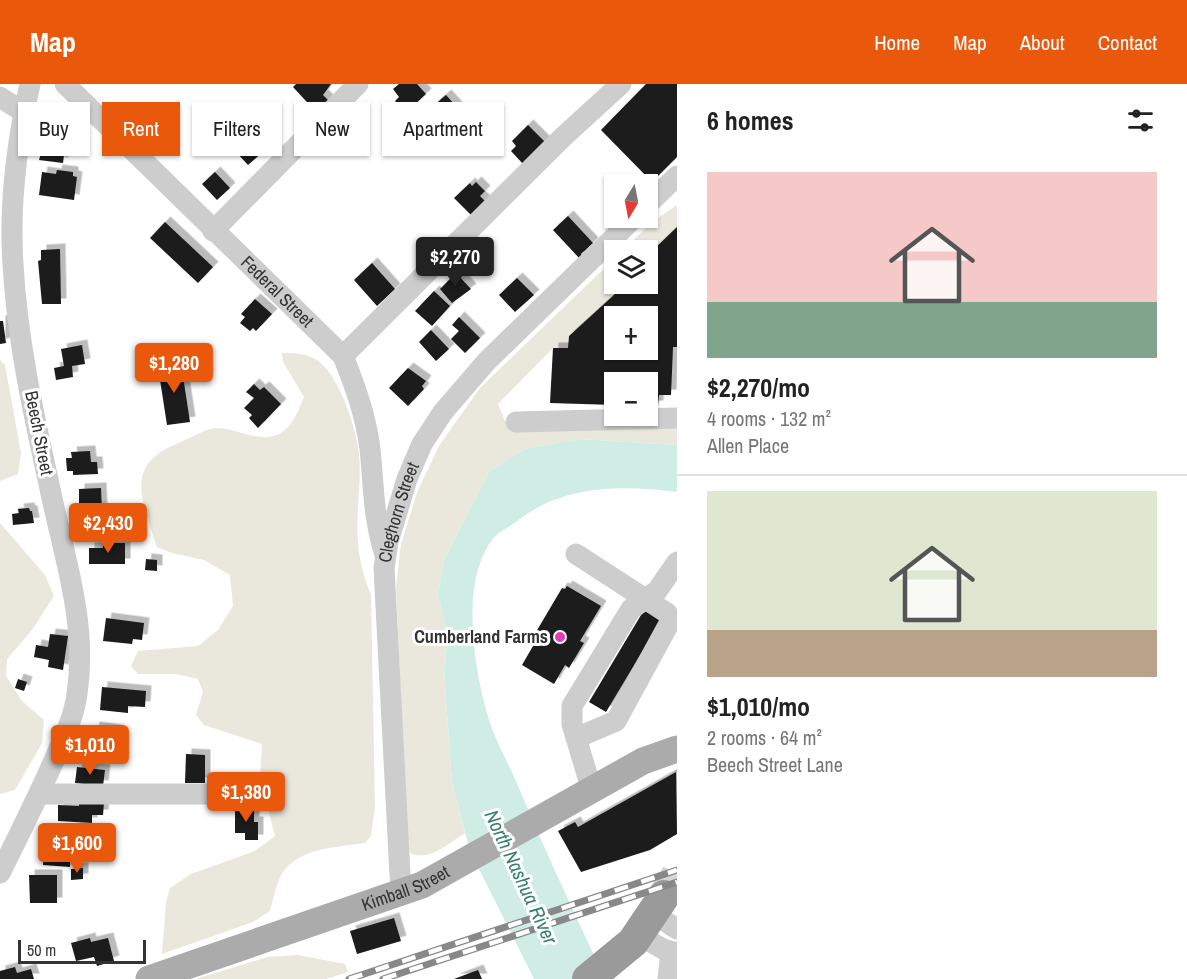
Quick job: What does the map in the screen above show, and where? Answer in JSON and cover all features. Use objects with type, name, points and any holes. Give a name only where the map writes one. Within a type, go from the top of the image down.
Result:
[{"type":"highway","points":[[604,974],[658,918]]},
{"type":"main road","name":"Kimball Street","points":[[644,761],[677,729]]},
{"type":"main road","name":"Kimball Street","points":[[148,979],[401,894],[470,860],[644,761],[677,748]]},
{"type":"street","name":"Beech Street","points":[[26,102],[30,84]]},
{"type":"street","name":"Federal Street","points":[[65,84],[343,356],[355,386],[366,426],[374,513],[385,555]]},
{"type":"street","points":[[213,231],[358,84]]},
{"type":"street","points":[[343,356],[563,137],[621,84]]},
{"type":"street","points":[[0,97],[18,109]]},
{"type":"street","name":"Beech Street","points":[[0,873],[39,794],[73,714],[78,692],[81,640],[79,617],[40,443],[14,285],[12,215],[18,156]]},
{"type":"street","points":[[658,194],[677,176]]},
{"type":"street","name":"Cleghorn Street","points":[[401,894],[384,595],[385,555],[413,461],[443,412],[482,367],[624,228]]},
{"type":"street","points":[[516,422],[677,418]]},
{"type":"street","points":[[576,554],[667,613],[670,623],[616,721],[576,738]]},
{"type":"street","points":[[592,790],[570,717],[572,706],[631,609],[657,591],[677,562]]},
{"type":"street","points":[[39,794],[254,794]]},
{"type":"street","points":[[658,918],[674,952],[666,979]]},
{"type":"shaded area","points":[[677,205],[677,227],[658,245],[658,240],[633,240],[646,228],[658,228],[658,218]]},
{"type":"shaded area","points":[[604,269],[604,294],[615,294],[569,336],[568,348],[553,348],[498,404],[505,421],[512,427],[677,427],[677,445],[580,439],[524,449],[489,472],[444,560],[438,594],[448,638],[444,671],[452,783],[465,833],[432,853],[417,855],[410,853],[407,842],[396,587],[401,544],[418,490],[439,446],[480,388]]},
{"type":"shaded area","points":[[282,353],[309,356],[325,367],[346,403],[358,444],[360,466],[357,531],[362,569],[371,595],[375,807],[371,836],[365,843],[316,851],[294,861],[285,869],[279,880],[270,911],[253,922],[162,954],[166,903],[170,888],[191,874],[255,851],[275,836],[260,778],[262,744],[204,725],[196,715],[203,692],[198,679],[176,674],[138,674],[131,666],[138,651],[198,646],[218,630],[233,606],[230,575],[204,560],[157,547],[142,499],[141,485],[150,461],[162,451],[202,432],[222,428],[255,436],[272,437],[284,431],[294,418],[304,397],[283,362]]},
{"type":"shaded area","points":[[0,360],[5,365],[21,453],[18,474],[0,481]]},
{"type":"shaded area","points":[[0,523],[45,575],[54,596],[32,630],[7,659],[6,676],[22,701],[44,720],[42,743],[15,790],[0,794]]},
{"type":"shaded area","points":[[298,955],[345,964],[348,972],[326,979],[195,979],[268,957]]},
{"type":"water","name":"North Nashua River","points":[[580,439],[677,445],[677,492],[635,489],[593,490],[554,500],[535,509],[494,537],[482,558],[473,601],[474,649],[490,723],[605,979],[534,979],[470,851],[452,783],[444,671],[448,638],[438,594],[444,560],[489,472],[524,449]]},
{"type":"building","points":[[296,84],[331,84],[323,95],[329,101],[307,102],[293,87]]},
{"type":"building","points":[[399,84],[417,84],[426,94],[417,102],[396,102],[399,97],[393,89]]},
{"type":"building","points":[[646,84],[677,84],[677,157],[658,176],[658,174],[644,174],[601,130]]},
{"type":"building","points":[[446,95],[452,102],[438,102]]},
{"type":"building","points":[[528,125],[545,142],[523,164],[511,151],[516,146],[512,141]]},
{"type":"building","points":[[40,156],[64,156],[63,163],[39,160]]},
{"type":"building","points":[[240,156],[258,156],[248,165]]},
{"type":"building","points":[[57,170],[73,172],[73,176],[77,177],[74,200],[39,195],[42,172],[56,174]]},
{"type":"building","points":[[215,172],[230,188],[217,200],[202,184]]},
{"type":"building","points":[[476,182],[485,191],[480,196],[486,202],[474,215],[470,214],[454,198],[470,183],[472,186]]},
{"type":"building","points":[[568,216],[593,243],[581,254],[583,256],[580,259],[553,230]]},
{"type":"building","points":[[165,222],[213,267],[198,283],[150,238]]},
{"type":"building","points":[[677,227],[677,347],[673,347],[671,395],[659,395],[658,406],[658,372],[604,372],[604,405],[550,403],[553,348],[568,348],[569,336],[615,294],[658,294],[658,245]]},
{"type":"building","points":[[60,249],[61,304],[42,304],[38,261],[41,260],[41,250]]},
{"type":"building","points":[[372,263],[395,289],[377,306],[354,280]]},
{"type":"building","points":[[456,273],[471,289],[452,303],[440,289]]},
{"type":"building","points":[[517,278],[534,295],[515,312],[499,295]]},
{"type":"building","points":[[434,291],[450,306],[432,326],[415,311]]},
{"type":"building","points":[[255,299],[272,314],[256,331],[253,328],[250,331],[240,323],[245,317],[241,314]]},
{"type":"building","points":[[459,317],[480,338],[465,353],[451,339],[459,331],[452,325]]},
{"type":"building","points":[[0,321],[3,321],[6,343],[0,344]]},
{"type":"building","points":[[431,330],[449,349],[436,361],[419,342]]},
{"type":"building","points":[[82,345],[85,364],[72,366],[73,377],[56,380],[54,368],[64,366],[61,349]]},
{"type":"building","points":[[181,363],[190,422],[167,425],[158,367]]},
{"type":"building","points":[[408,368],[426,381],[422,386],[424,389],[408,406],[389,388]]},
{"type":"building","points":[[254,384],[260,390],[264,387],[281,404],[258,428],[249,418],[252,415],[244,408],[254,398],[246,392]]},
{"type":"building","points":[[90,451],[91,462],[97,462],[98,474],[73,475],[73,471],[67,471],[66,458],[72,458],[71,452]]},
{"type":"building","points":[[101,488],[102,512],[86,512],[85,503],[79,503],[79,489]]},
{"type":"building","points":[[29,508],[32,511],[34,523],[13,525],[12,514],[19,513],[18,509]]},
{"type":"building","points":[[89,525],[122,525],[122,539],[89,539]]},
{"type":"building","points":[[103,543],[125,543],[125,564],[89,564],[89,548],[103,548]]},
{"type":"building","points":[[146,559],[157,560],[157,571],[145,570]]},
{"type":"building","name":"Cumberland Farms","points":[[567,586],[601,606],[580,641],[584,643],[569,668],[565,665],[554,684],[522,665],[540,634],[536,632],[562,588],[565,589]]},
{"type":"building","points":[[644,610],[661,620],[606,712],[589,702]]},
{"type":"building","points":[[106,618],[144,623],[142,640],[133,639],[132,644],[103,641]]},
{"type":"building","points":[[50,634],[68,636],[63,670],[48,667],[49,660],[34,657],[36,645],[48,647]]},
{"type":"building","points":[[18,679],[27,682],[24,691],[15,688]]},
{"type":"building","points":[[102,687],[146,691],[145,707],[128,706],[128,713],[100,710]]},
{"type":"building","points":[[94,727],[117,730],[114,750],[91,747]]},
{"type":"building","points":[[186,754],[205,755],[205,783],[185,783]]},
{"type":"building","points":[[77,767],[105,770],[103,786],[75,783]]},
{"type":"building","points":[[676,772],[677,834],[650,850],[581,872],[558,831],[575,822],[578,827]]},
{"type":"building","points":[[79,802],[104,803],[103,815],[92,815],[92,823],[58,821],[58,805],[79,806]]},
{"type":"building","points":[[235,808],[254,808],[254,822],[258,822],[258,840],[245,840],[245,833],[235,833]]},
{"type":"building","points":[[45,837],[71,839],[70,867],[43,865]]},
{"type":"building","points":[[83,868],[83,879],[71,880],[71,869]]},
{"type":"building","points":[[29,875],[57,875],[57,903],[30,903]]},
{"type":"building","points":[[394,918],[401,941],[357,954],[350,931]]},
{"type":"building","points":[[90,938],[91,942],[108,938],[114,961],[97,966],[94,957],[76,961],[71,943]]},
{"type":"building","points":[[15,967],[17,973],[31,969],[34,979],[0,979],[0,971]]},
{"type":"building","points":[[478,970],[482,979],[454,979]]},
{"type":"tunnel","points":[[664,896],[677,875]]},
{"type":"railway","points":[[349,979],[677,870]]},
{"type":"railway","points":[[383,979],[677,882]]},
{"type":"place","name":"Cumberland Farms","points":[[560,637]]}]
